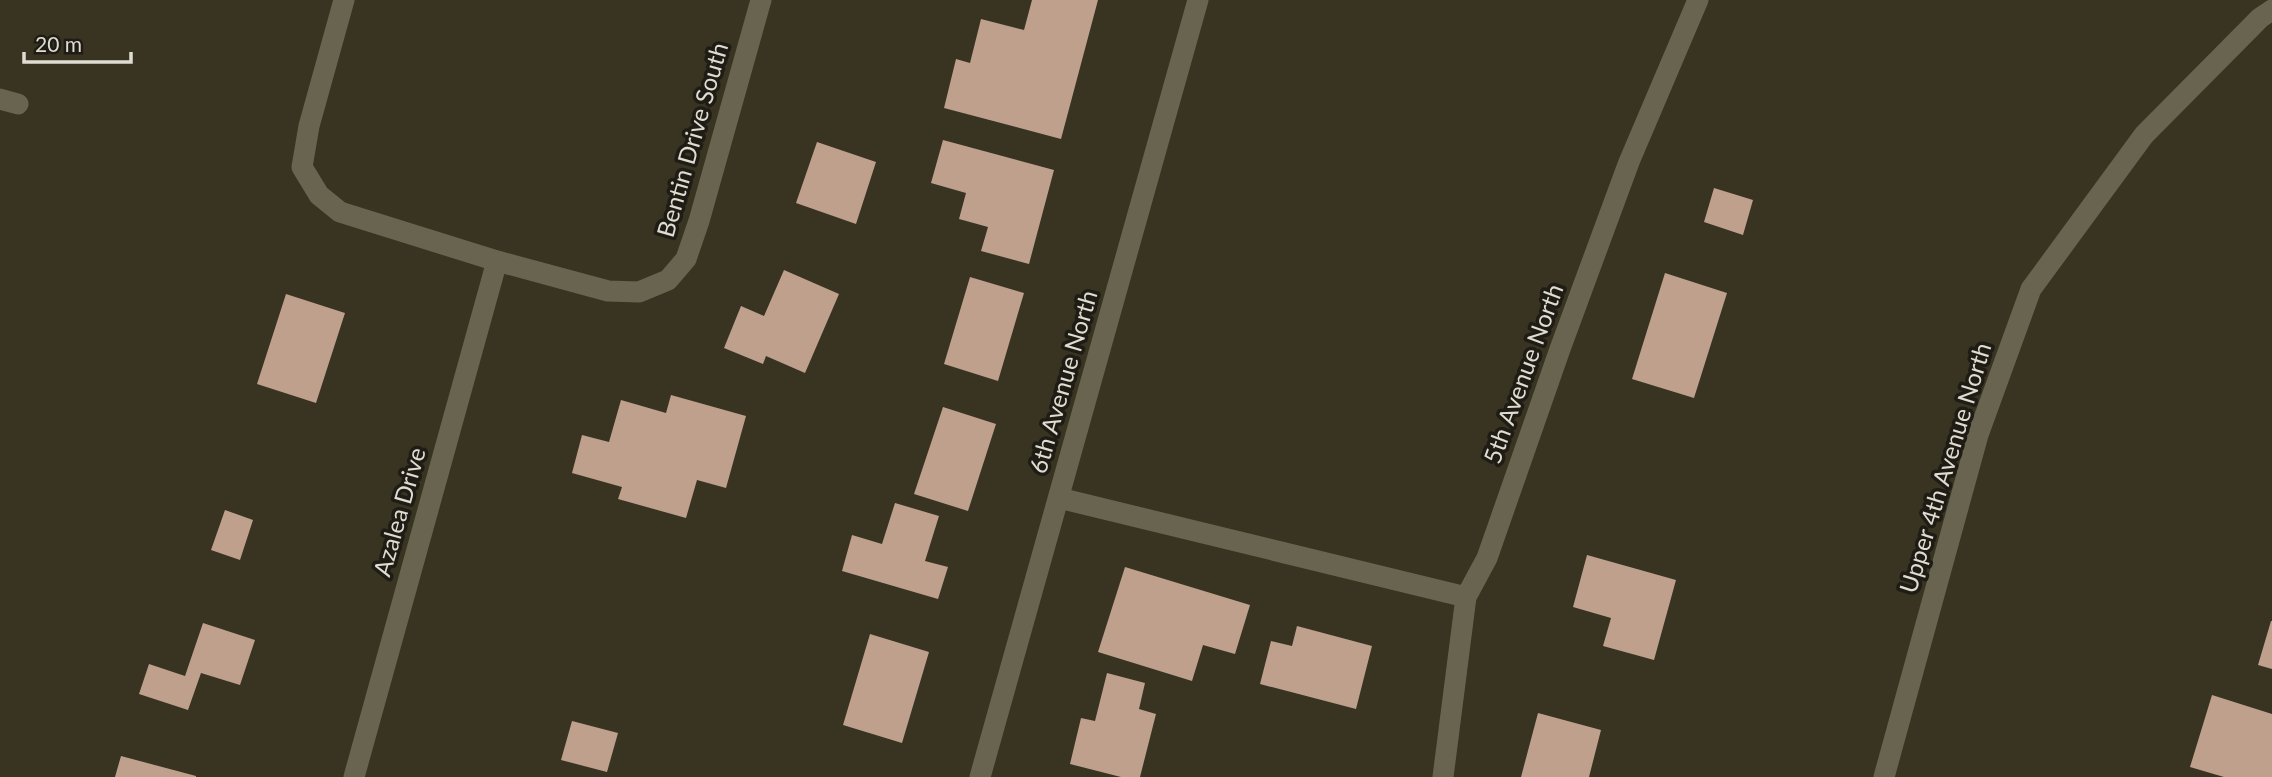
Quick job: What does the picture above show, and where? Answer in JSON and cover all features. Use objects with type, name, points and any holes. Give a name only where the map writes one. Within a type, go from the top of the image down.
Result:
[{"type":"street","name":"Bentin Drive South","points":[[344,0],[302,167],[319,195],[340,212],[497,261],[608,291],[639,292],[668,279],[686,259],[699,222],[761,0]]},
{"type":"street","name":"6th Avenue North","points":[[979,777],[1198,0]]},
{"type":"street","name":"5th Avenue North","points":[[1443,777],[1466,597],[1487,558],[1629,162],[1698,0]]},
{"type":"street","name":"Upper 4th Avenue North","points":[[1884,777],[1978,435],[2031,289],[2144,135],[2260,18],[2272,10]]},
{"type":"street","name":"Azalea Drive","points":[[354,777],[497,261]]},
{"type":"street","points":[[1059,498],[1466,597]]},
{"type":"building","points":[[1032,0],[1098,0],[1061,139],[944,108],[956,59],[970,63],[981,19],[1024,30]]},
{"type":"building","points":[[943,140],[1054,170],[1029,264],[981,251],[988,227],[959,219],[966,193],[931,183]]},
{"type":"building","points":[[817,142],[876,162],[856,224],[796,203]]},
{"type":"building","points":[[1714,188],[1753,200],[1743,235],[1704,222]]},
{"type":"building","points":[[784,270],[839,294],[805,373],[766,356],[763,364],[724,348],[741,306],[764,316]]},
{"type":"building","points":[[1665,273],[1727,293],[1694,398],[1632,379]]},
{"type":"building","points":[[970,277],[1024,293],[998,381],[944,364]]},
{"type":"building","points":[[286,294],[345,313],[316,403],[257,384]]},
{"type":"building","points":[[671,395],[746,416],[726,488],[697,480],[686,518],[618,499],[622,487],[572,473],[582,435],[609,442],[621,400],[666,413]]},
{"type":"building","points":[[943,407],[996,424],[968,511],[914,494]]},
{"type":"building","points":[[895,503],[939,516],[925,561],[948,567],[938,599],[842,571],[852,535],[882,544]]},
{"type":"building","points":[[225,510],[253,520],[240,560],[211,550]]},
{"type":"building","points":[[1587,555],[1676,580],[1654,660],[1603,646],[1611,618],[1573,607]]},
{"type":"building","points":[[1125,567],[1250,605],[1235,654],[1203,645],[1192,681],[1098,652]]},
{"type":"building","points":[[2272,621],[2272,669],[2258,665]]},
{"type":"building","points":[[203,623],[255,640],[240,685],[201,673],[188,710],[139,694],[149,664],[185,676]]},
{"type":"building","points":[[1297,626],[1372,646],[1356,709],[1260,684],[1271,641],[1292,646]]},
{"type":"building","points":[[870,634],[929,652],[902,743],[843,725]]},
{"type":"building","points":[[1107,673],[1145,683],[1139,709],[1156,714],[1140,777],[1121,777],[1070,764],[1081,718],[1095,721]]},
{"type":"building","points":[[2212,695],[2272,714],[2272,777],[2224,777],[2190,767]]},
{"type":"building","points":[[1538,713],[1601,730],[1589,777],[1521,777]]},
{"type":"building","points":[[572,721],[618,733],[607,772],[561,760]]},
{"type":"building","points":[[121,756],[196,776],[196,777],[115,777]]}]
